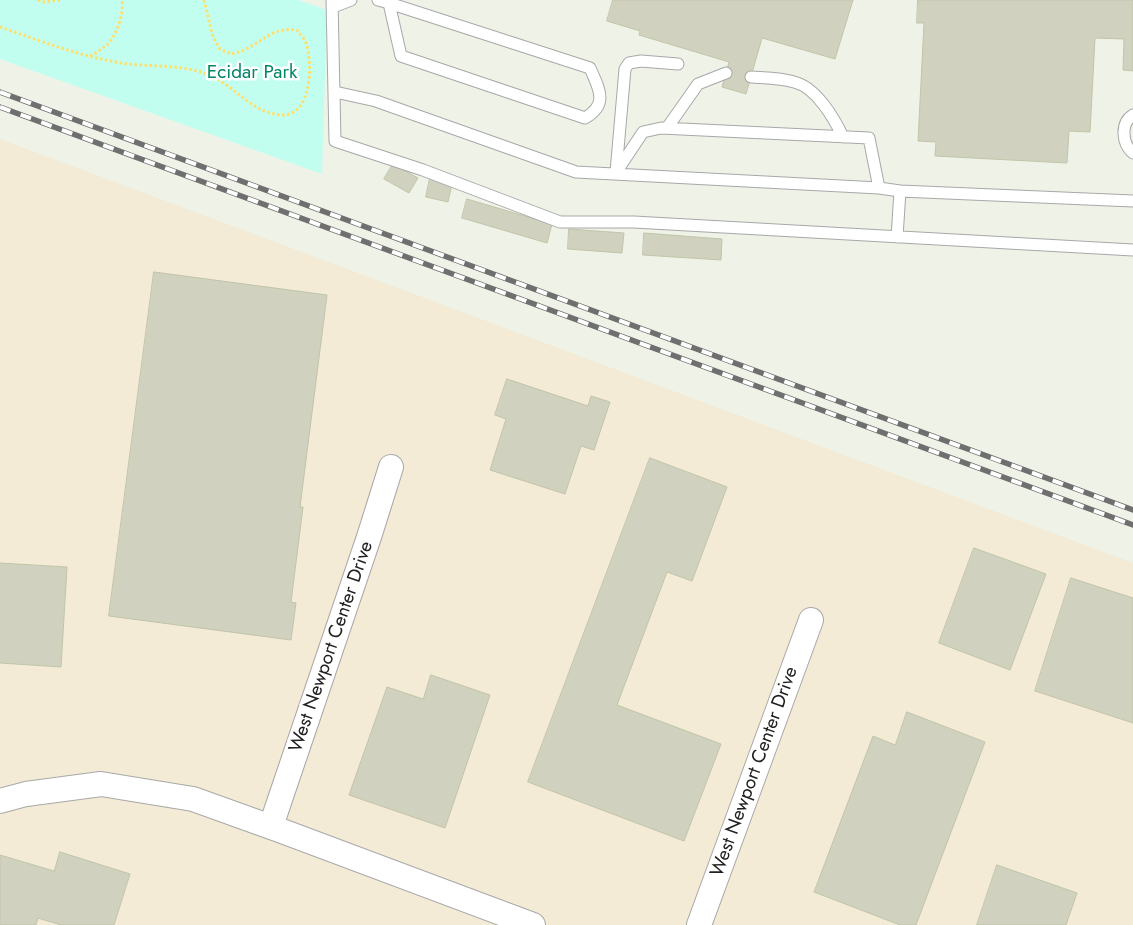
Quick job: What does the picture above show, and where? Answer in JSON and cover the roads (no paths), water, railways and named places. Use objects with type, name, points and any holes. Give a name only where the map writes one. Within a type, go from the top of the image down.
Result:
[{"type":"street","name":"West Newport Center Drive","points":[[271,826],[391,467]]},
{"type":"street","name":"West Newport Center Drive","points":[[700,925],[811,620]]},
{"type":"street","points":[[0,801],[26,794],[101,784],[193,800],[271,826],[532,925]]},
{"type":"lane","points":[[351,0],[333,4],[335,141],[423,170],[560,222],[634,222],[1133,250]]},
{"type":"lane","points":[[383,2],[590,68],[601,92],[600,101],[595,112],[585,118],[401,56],[383,2]]},
{"type":"lane","points":[[615,174],[625,69],[629,63],[641,61],[678,64]]},
{"type":"lane","points":[[667,128],[698,84],[726,73]]},
{"type":"lane","points":[[751,76],[796,82],[813,93],[829,110],[843,137]]},
{"type":"lane","points":[[335,92],[376,101],[576,172],[879,188],[900,191],[1133,201]]},
{"type":"lane","points":[[1133,115],[1130,116],[1125,124],[1124,134],[1126,143],[1133,153]]},
{"type":"lane","points":[[615,174],[643,132],[667,128],[870,138],[879,188]]},
{"type":"lane","points":[[897,237],[900,191]]},
{"type":"railway","points":[[0,92],[1133,510]]},
{"type":"railway","points":[[0,107],[1133,525]]},
{"type":"park label","name":"Ecidar Park","points":[[252,73]]}]
